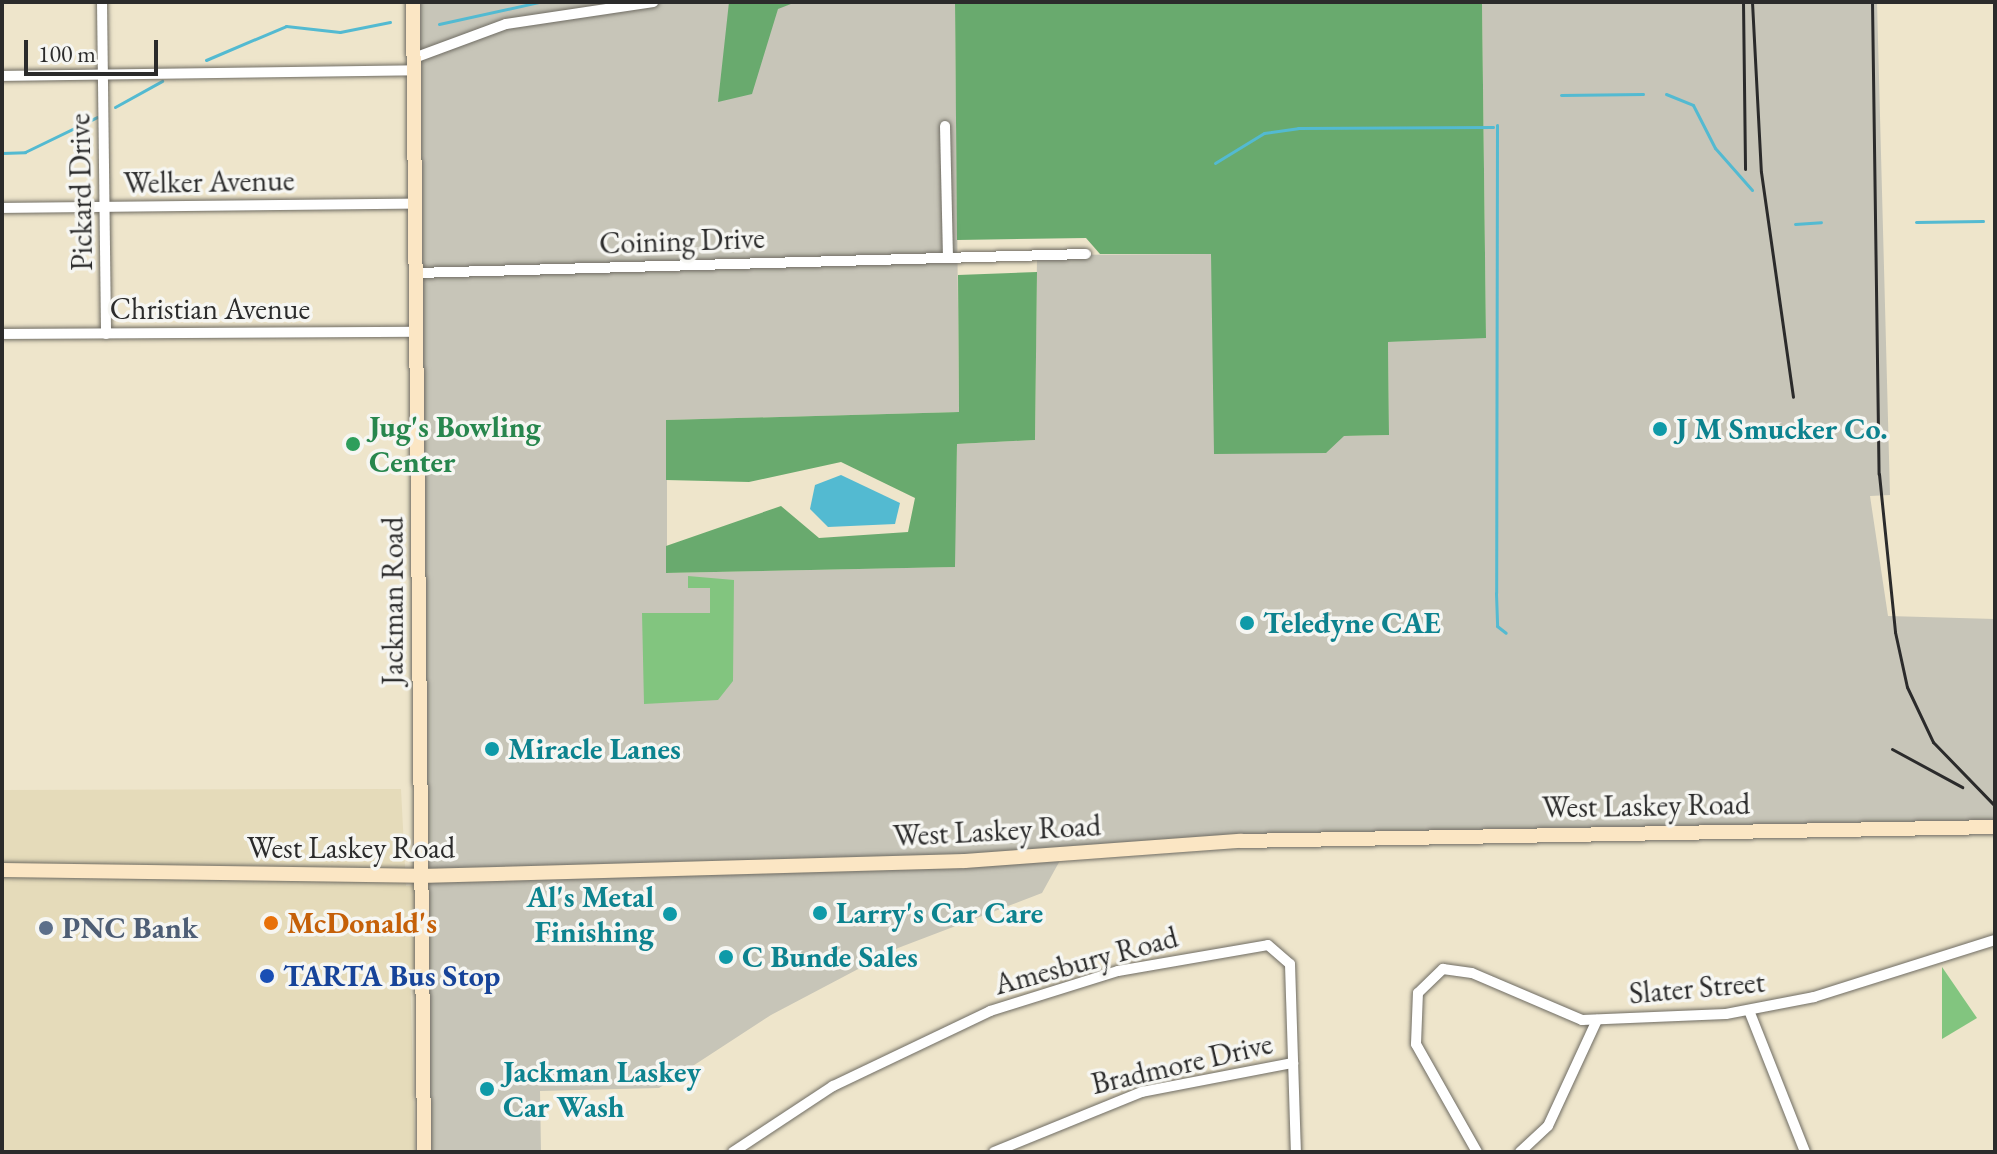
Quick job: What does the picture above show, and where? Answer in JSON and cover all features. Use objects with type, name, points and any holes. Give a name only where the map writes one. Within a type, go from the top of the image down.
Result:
[{"type":"main road","name":"Jackman Road","points":[[413,2],[424,1152]]},
{"type":"main road","name":"West Laskey Road","points":[[2,870],[420,876],[952,861],[1240,841],[1995,827]]},
{"type":"street","name":"Pickard Drive","points":[[102,2],[106,334]]},
{"type":"street","points":[[2,76],[414,64],[506,24],[653,2]]},
{"type":"street","points":[[945,126],[948,258]]},
{"type":"street","name":"Welker Avenue","points":[[2,208],[417,204]]},
{"type":"street","name":"Coining Drive","points":[[417,273],[1086,254]]},
{"type":"street","name":"Christian Avenue","points":[[2,334],[417,332]]},
{"type":"street","name":"Slater Street","points":[[1520,1152],[1548,1126],[1597,1020],[1750,1013],[1995,940]]},
{"type":"street","name":"Amesbury Road","points":[[733,1152],[833,1086],[948,1028],[1063,986],[1169,960],[1268,945],[1285,954],[1296,1152]]},
{"type":"street","points":[[1477,1152],[1419,1053],[1415,1011],[1425,982],[1458,968],[1555,1014],[1597,1020]]},
{"type":"street","points":[[1750,1013],[1805,1152]]},
{"type":"street","name":"Bradmore Drive","points":[[994,1152],[1142,1092],[1293,1063]]},
{"type":"shaded area","points":[[414,2],[955,2],[959,412],[667,420],[667,573],[954,567],[957,444],[1035,440],[1037,255],[1211,254],[1344,436],[1389,435],[1388,342],[1486,337],[1482,2],[1877,2],[1890,495],[1870,496],[1888,616],[1995,619],[1995,827],[1522,833],[1063,855],[1042,893],[898,948],[771,1015],[659,1088],[540,1091],[541,1152],[424,1152]]},
{"type":"shaded area","points":[[401,789],[406,886],[535,883],[538,967],[410,969],[415,1152],[2,1152],[2,790]]},
{"type":"green space","points":[[729,2],[796,2],[778,9],[752,94],[718,102]]},
{"type":"green space","points":[[955,2],[1482,2],[1486,338],[1388,342],[1389,435],[1344,436],[1326,453],[1214,454],[1211,254],[1100,254],[1086,238],[957,240]]},
{"type":"green space","points":[[1037,272],[1035,440],[957,444],[955,567],[666,573],[666,546],[781,506],[819,538],[908,532],[915,498],[841,462],[749,482],[666,480],[666,420],[959,412],[958,275]]},
{"type":"green space","points":[[688,576],[734,580],[733,681],[718,700],[644,704],[642,613],[710,613],[710,588],[688,588]]},
{"type":"green space","points":[[1942,967],[1977,1018],[1942,1039]]},
{"type":"water","points":[[841,475],[900,503],[895,524],[828,527],[810,509],[815,485]]},
{"type":"waterway","points":[[439,24],[539,2]]},
{"type":"waterway","points":[[206,60],[286,26],[340,32],[390,22]]},
{"type":"waterway","points":[[115,107],[162,81]]},
{"type":"waterway","points":[[1561,95],[1643,94]]},
{"type":"waterway","points":[[1666,94],[1693,105],[1715,148],[1752,190]]},
{"type":"waterway","points":[[2,153],[25,152],[97,117]]},
{"type":"waterway","points":[[1497,125],[1496,593],[1497,626],[1506,633]]},
{"type":"waterway","points":[[1215,163],[1264,133],[1298,128],[1493,127]]},
{"type":"waterway","points":[[1916,222],[1983,221]]},
{"type":"waterway","points":[[1795,224],[1821,222]]},
{"type":"railway","points":[[1743,2],[1745,169]]},
{"type":"railway","points":[[1752,2],[1761,172],[1793,397]]},
{"type":"railway","points":[[1872,2],[1879,474],[1895,632],[1907,687],[1933,742],[1995,806]]},
{"type":"railway","points":[[1892,749],[1962,787]]},
{"type":"place","name":"J M Smucker Co.","points":[[1660,429]]},
{"type":"place","name":"Jug's Bowling Center","points":[[353,444]]},
{"type":"place","name":"Teledyne CAE","points":[[1247,623]]},
{"type":"place","name":"Miracle Lanes","points":[[492,749]]},
{"type":"place","name":"Larry's Car Care","points":[[820,913]]},
{"type":"place","name":"Al's Metal Finishing","points":[[670,914]]},
{"type":"place","name":"McDonald's","points":[[271,923]]},
{"type":"place","name":"PNC Bank","points":[[46,928]]},
{"type":"place","name":"C Bunde Sales","points":[[726,957]]},
{"type":"place","name":"TARTA Bus Stop","points":[[267,976]]},
{"type":"place","name":"Jackman Laskey Car Wash","points":[[487,1089]]}]
